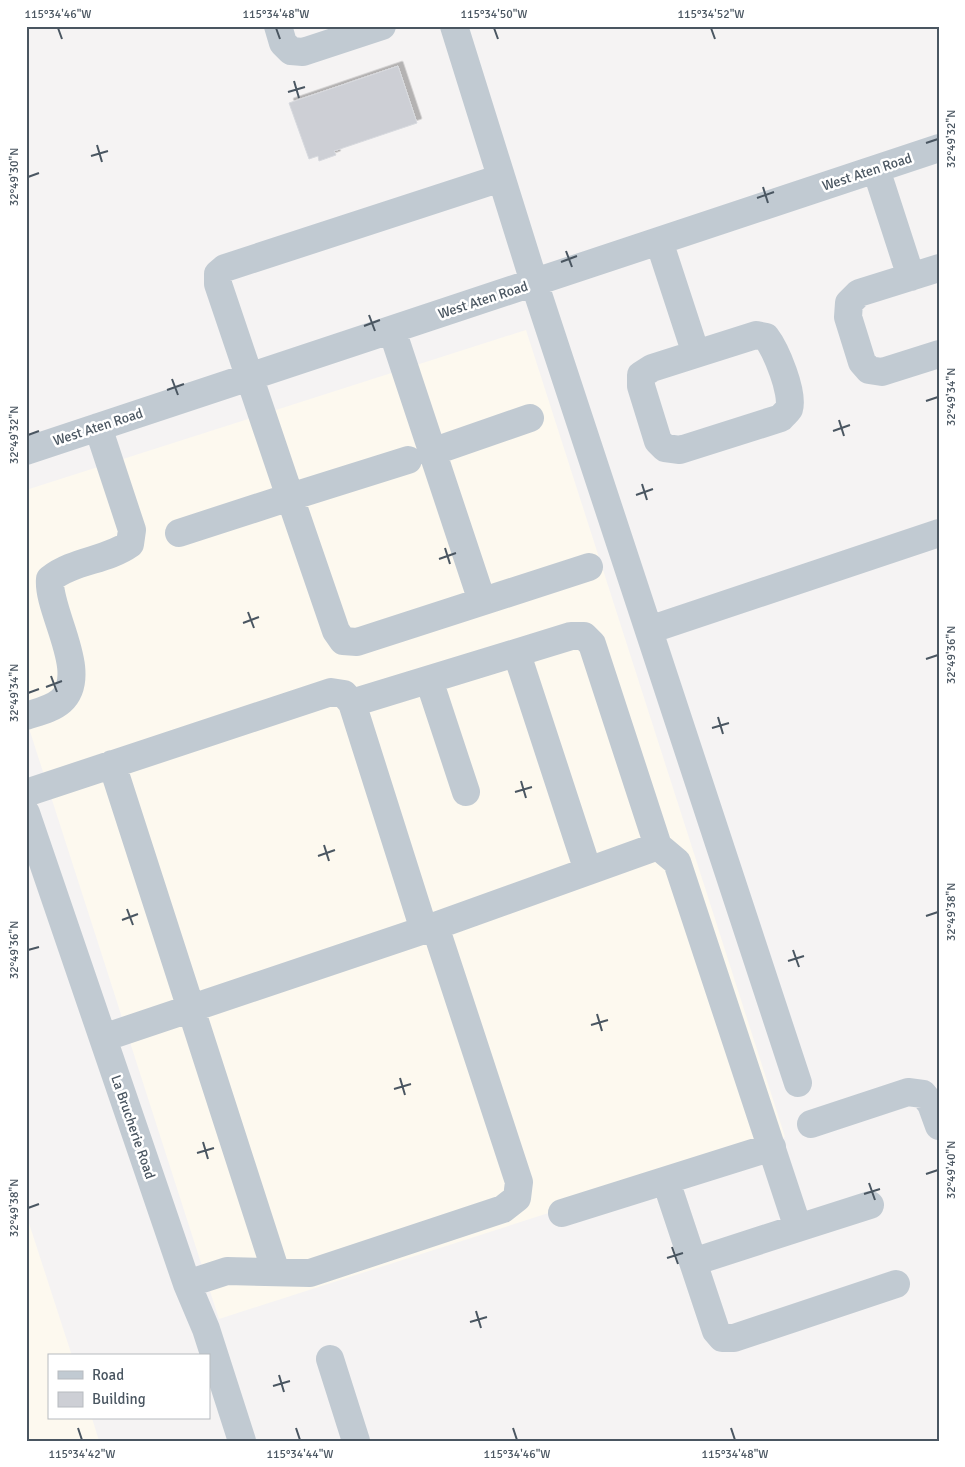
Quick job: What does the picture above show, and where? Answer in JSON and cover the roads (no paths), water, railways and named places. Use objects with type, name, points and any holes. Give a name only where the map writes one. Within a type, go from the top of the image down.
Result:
[{"type":"street","points":[[278,26],[283,43],[291,51],[303,52],[382,26]]},
{"type":"street","points":[[454,26],[534,282],[798,1083]]},
{"type":"street","name":"West Aten Road","points":[[26,451],[939,148]]},
{"type":"street","points":[[876,169],[911,276]]},
{"type":"street","points":[[501,178],[224,268],[218,274],[218,284],[336,631],[343,641],[357,642],[589,567]]},
{"type":"street","points":[[659,240],[696,354]]},
{"type":"street","points":[[939,268],[859,293],[849,303],[848,317],[862,362],[869,370],[882,372],[939,354]]},
{"type":"street","points":[[392,330],[420,456],[482,601]]},
{"type":"street","points":[[756,335],[766,337],[774,348],[790,397],[788,410],[781,418],[680,450],[665,448],[658,441],[641,386],[641,375],[652,368],[696,354],[756,335]]},
{"type":"street","points":[[179,534],[420,456],[530,418]]},
{"type":"street","points":[[26,716],[48,709],[63,700],[70,685],[72,662],[49,592],[50,578],[62,569],[120,550],[130,544],[132,530],[98,427]]},
{"type":"street","points":[[649,630],[939,534]]},
{"type":"street","points":[[352,703],[518,654],[571,636],[584,636],[592,644],[658,846],[677,862],[798,1228]]},
{"type":"street","points":[[518,654],[588,871]]},
{"type":"street","points":[[429,680],[466,792]]},
{"type":"street","points":[[26,793],[331,692],[344,694],[352,703],[429,928],[520,1182],[517,1198],[503,1209],[310,1273],[227,1271],[187,1284]]},
{"type":"street","points":[[112,764],[274,1266],[272,1272]]},
{"type":"street","name":"La Brucherie Road","points":[[26,813],[187,1284],[206,1329],[242,1441]]},
{"type":"street","points":[[103,1038],[429,928],[658,846]]},
{"type":"street","points":[[811,1124],[908,1092],[923,1094],[931,1104],[939,1126]]},
{"type":"street","points":[[562,1214],[772,1147]]},
{"type":"street","points":[[666,1181],[716,1331],[722,1338],[734,1338],[896,1284]]},
{"type":"street","points":[[693,1262],[870,1205]]},
{"type":"street","points":[[330,1359],[356,1441]]}]
